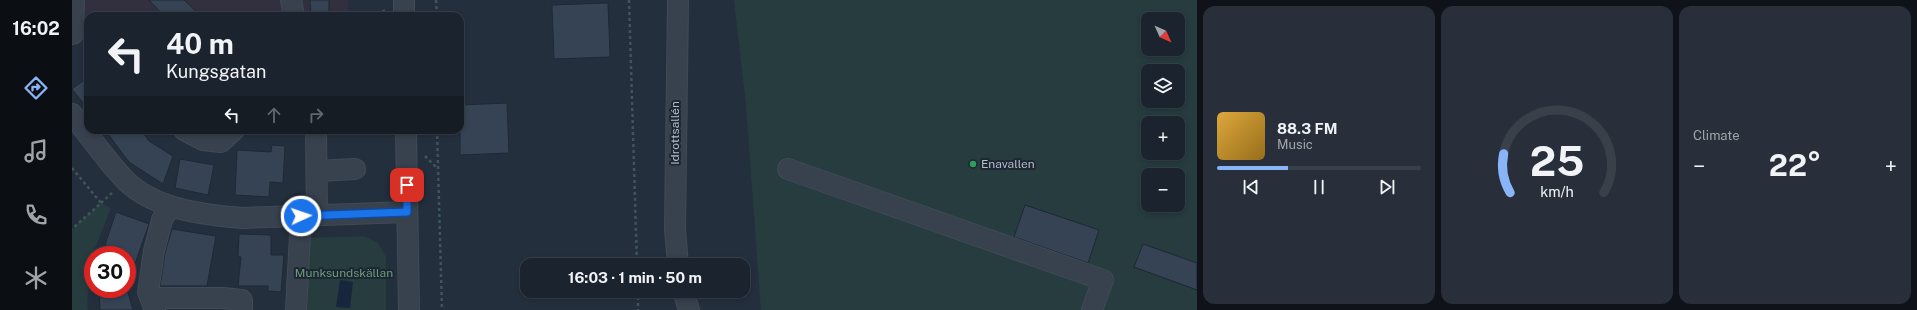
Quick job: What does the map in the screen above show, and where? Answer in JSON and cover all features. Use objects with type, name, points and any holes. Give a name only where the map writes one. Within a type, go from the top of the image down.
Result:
[{"type":"street","points":[[74,0],[78,32]]},
{"type":"street","points":[[291,0],[293,12]]},
{"type":"street","points":[[404,0],[404,12]]},
{"type":"street","name":"Idrottsallén","points":[[677,258],[675,229],[678,0]]},
{"type":"street","points":[[72,114],[84,129]]},
{"type":"street","points":[[88,134],[126,181],[149,197],[170,206],[223,216],[243,218],[407,212]]},
{"type":"street","points":[[191,134],[202,140],[221,142],[230,134]]},
{"type":"street","points":[[296,310],[317,171],[316,134]]},
{"type":"street","points":[[406,134],[409,310]]},
{"type":"street","points":[[317,171],[355,168]]},
{"type":"street","points":[[788,169],[1103,280],[1092,310]]},
{"type":"street","points":[[170,206],[162,220],[154,251],[148,292],[153,304],[230,298],[242,300],[242,310]]},
{"type":"street","points":[[685,298],[689,310]]},
{"type":"path","points":[[436,0],[437,12]]},
{"type":"path","points":[[629,0],[637,258]]},
{"type":"path","points":[[437,134],[442,310]]},
{"type":"path","points":[[422,154],[437,168]]},
{"type":"path","points":[[72,168],[101,203],[72,229]]},
{"type":"path","points":[[638,298],[638,310]]},
{"type":"shaded area","points":[[72,0],[348,0],[349,12],[84,12],[84,16],[72,17]]},
{"type":"green space","name":"Enavallen","points":[[734,0],[1197,0],[1197,310],[761,310],[746,106]]},
{"type":"green space","points":[[101,203],[111,208],[96,246],[84,246],[84,298],[87,298],[88,310],[72,310],[72,229]]},
{"type":"green space","name":"Munksundskällan","points":[[364,236],[378,243],[386,257],[386,310],[307,310],[306,238]]},
{"type":"water","points":[[340,280],[353,282],[350,308],[336,307]]},
{"type":"building","points":[[149,0],[184,0],[197,12],[160,12]]},
{"type":"building","points":[[310,0],[329,0],[329,12],[311,12]]},
{"type":"building","points":[[608,3],[610,57],[554,59],[552,5]]},
{"type":"building","points":[[84,80],[84,104],[72,89]]},
{"type":"building","points":[[507,103],[509,153],[460,155],[460,134],[464,134],[464,105]]},
{"type":"building","points":[[108,134],[144,134],[149,141],[173,156],[163,184],[129,162]]},
{"type":"building","points":[[272,145],[285,146],[283,183],[270,182],[269,197],[235,195],[237,150],[271,152]]},
{"type":"building","points":[[180,159],[214,165],[208,195],[175,188]]},
{"type":"building","points":[[1025,205],[1099,230],[1088,263],[1014,237]]},
{"type":"building","points":[[116,212],[149,224],[136,261],[136,246],[105,245]]},
{"type":"building","points":[[172,229],[216,236],[207,286],[160,286],[165,253]]},
{"type":"building","points":[[239,234],[271,235],[271,255],[284,255],[281,292],[268,291],[268,286],[238,286],[241,257],[238,256]]},
{"type":"building","points":[[1143,244],[1197,263],[1197,290],[1134,267]]},
{"type":"building","points":[[99,298],[130,298],[133,310],[100,310]]},
{"type":"place","name":"Enavallen","points":[[973,164]]},
{"type":"route","points":[[301,216],[407,212],[407,185]]}]
